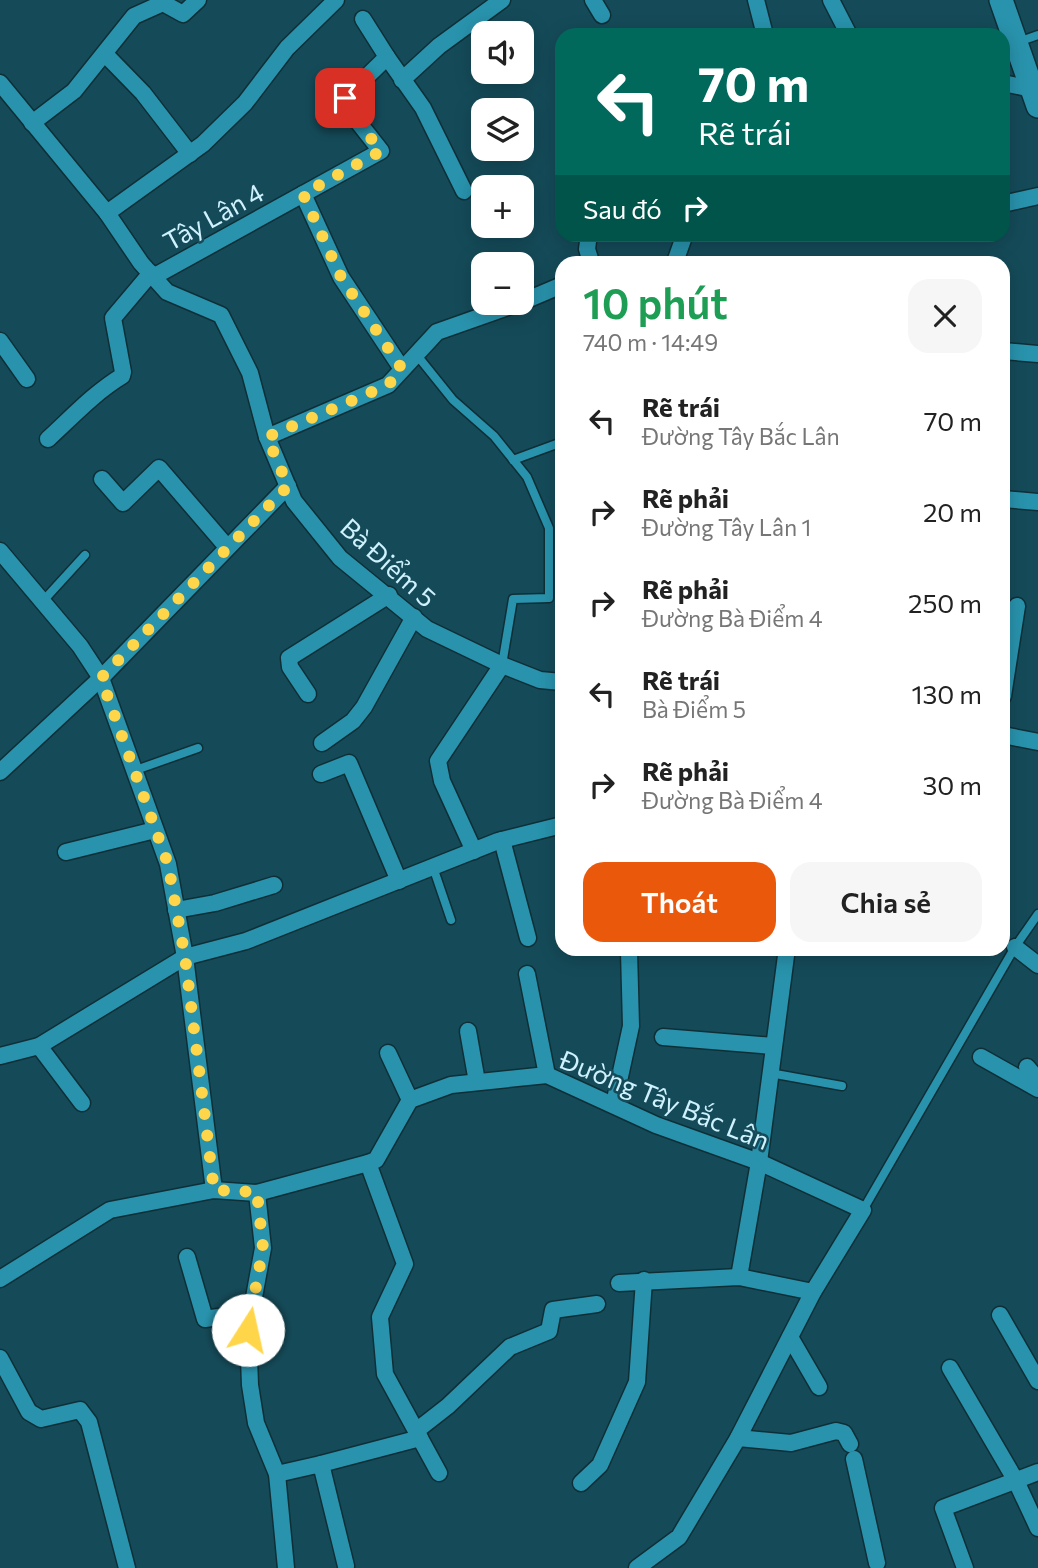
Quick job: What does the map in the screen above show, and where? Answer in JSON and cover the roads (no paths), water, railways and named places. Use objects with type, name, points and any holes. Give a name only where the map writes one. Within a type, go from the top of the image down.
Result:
[{"type":"main road","points":[[1001,0],[1015,43],[1034,86]]},
{"type":"street","points":[[32,122],[74,91],[134,16],[163,3],[183,13],[198,0]]},
{"type":"street","points":[[107,213],[190,153],[245,103],[287,48],[336,0]]},
{"type":"street","points":[[402,80],[439,46],[502,0]]},
{"type":"street","points":[[593,0],[602,15]]},
{"type":"street","points":[[756,0],[763,28]]},
{"type":"street","points":[[831,0],[845,28]]},
{"type":"street","points":[[363,19],[402,80],[423,107],[464,191]]},
{"type":"street","points":[[105,54],[143,93],[190,153]]},
{"type":"street","name":"Tây Lân 4","points":[[152,275],[381,151],[344,104],[345,98],[387,57]]},
{"type":"street","name":"Bà Điểm 5","points":[[0,83],[107,213],[167,292],[221,315],[250,373],[267,437],[294,501],[340,558],[389,595],[427,629],[502,665],[540,680],[555,681]]},
{"type":"street","points":[[1010,84],[1034,86]]},
{"type":"street","points":[[303,194],[341,277],[402,369]]},
{"type":"street","points":[[1010,202],[1038,196]]},
{"type":"street","points":[[48,439],[86,405],[95,392],[124,372],[113,318],[152,275]]},
{"type":"street","points":[[534,296],[555,288]]},
{"type":"street","points":[[267,437],[388,385],[436,332],[484,315]]},
{"type":"street","points":[[0,341],[27,379]]},
{"type":"street","points":[[1010,352],[1038,354]]},
{"type":"street","points":[[102,479],[123,503],[159,468],[227,547]]},
{"type":"street","points":[[0,772],[101,678],[288,486]]},
{"type":"street","points":[[1010,500],[1038,502]]},
{"type":"street","points":[[0,553],[80,646],[101,678],[168,864],[185,957],[214,1190]]},
{"type":"street","points":[[308,694],[290,667],[289,658],[389,595]]},
{"type":"street","points":[[1010,651],[1017,606]]},
{"type":"street","points":[[322,743],[353,721],[364,706],[414,617]]},
{"type":"street","points":[[474,850],[442,781],[438,761],[502,665]]},
{"type":"street","points":[[1010,737],[1038,742]]},
{"type":"street","points":[[321,774],[349,763],[399,881]]},
{"type":"street","points":[[0,1056],[39,1046],[185,957],[246,942],[474,850],[555,827]]},
{"type":"street","points":[[66,852],[155,830]]},
{"type":"street","points":[[502,840],[528,938]]},
{"type":"street","points":[[176,910],[215,903],[274,885]]},
{"type":"street","points":[[1015,947],[1038,965]]},
{"type":"street","points":[[614,1104],[631,1026],[629,956]]},
{"type":"street","points":[[739,1277],[759,1162],[786,956]]},
{"type":"street","points":[[527,974],[547,1074]]},
{"type":"street","points":[[468,1031],[477,1082]]},
{"type":"street","points":[[663,1037],[773,1046]]},
{"type":"street","points":[[39,1046],[82,1103]]},
{"type":"street","points":[[0,1279],[110,1210],[214,1190],[257,1192],[376,1160],[410,1100],[388,1053]]},
{"type":"street","points":[[981,1057],[1038,1089]]},
{"type":"street","name":"Đường Tây Bắc Lân","points":[[410,1100],[451,1086],[547,1074],[656,1125],[759,1162],[863,1210]]},
{"type":"street","points":[[368,1163],[405,1264],[380,1317],[385,1374],[439,1473]]},
{"type":"street","points":[[257,1192],[263,1248],[248,1330],[254,1410],[277,1474],[286,1568]]},
{"type":"street","points":[[637,1568],[679,1537],[738,1437],[813,1292],[863,1210]]},
{"type":"street","points":[[187,1257],[205,1319],[251,1312]]},
{"type":"street","points":[[619,1283],[739,1277],[813,1292]]},
{"type":"street","points":[[581,1483],[600,1465],[637,1382],[643,1280]]},
{"type":"street","points":[[277,1474],[321,1464],[418,1434],[510,1347],[549,1331],[554,1310],[597,1304]]},
{"type":"street","points":[[1000,1315],[1038,1381]]},
{"type":"street","points":[[790,1337],[819,1387]]},
{"type":"street","points":[[0,1358],[29,1412],[41,1419],[80,1410],[89,1422],[128,1568]]},
{"type":"street","points":[[950,1368],[1017,1481],[1038,1528]]},
{"type":"street","points":[[738,1437],[791,1443],[836,1431],[844,1433],[852,1452],[877,1563]]},
{"type":"street","points":[[321,1464],[346,1566]]},
{"type":"street","points":[[965,1568],[943,1508],[1038,1472]]},
{"type":"lane","points":[[1015,43],[1038,35]]},
{"type":"lane","points":[[416,354],[453,401],[495,436],[527,477],[549,528],[549,598],[513,599],[502,665]]},
{"type":"lane","points":[[513,460],[555,445]]},
{"type":"lane","points":[[43,601],[85,555]]},
{"type":"lane","points":[[133,771],[198,748]]},
{"type":"lane","points":[[433,867],[451,920]]},
{"type":"lane","points":[[1010,956],[1038,914]]},
{"type":"lane","points":[[863,1210],[1010,956]]},
{"type":"lane","points":[[770,1073],[842,1086]]}]
